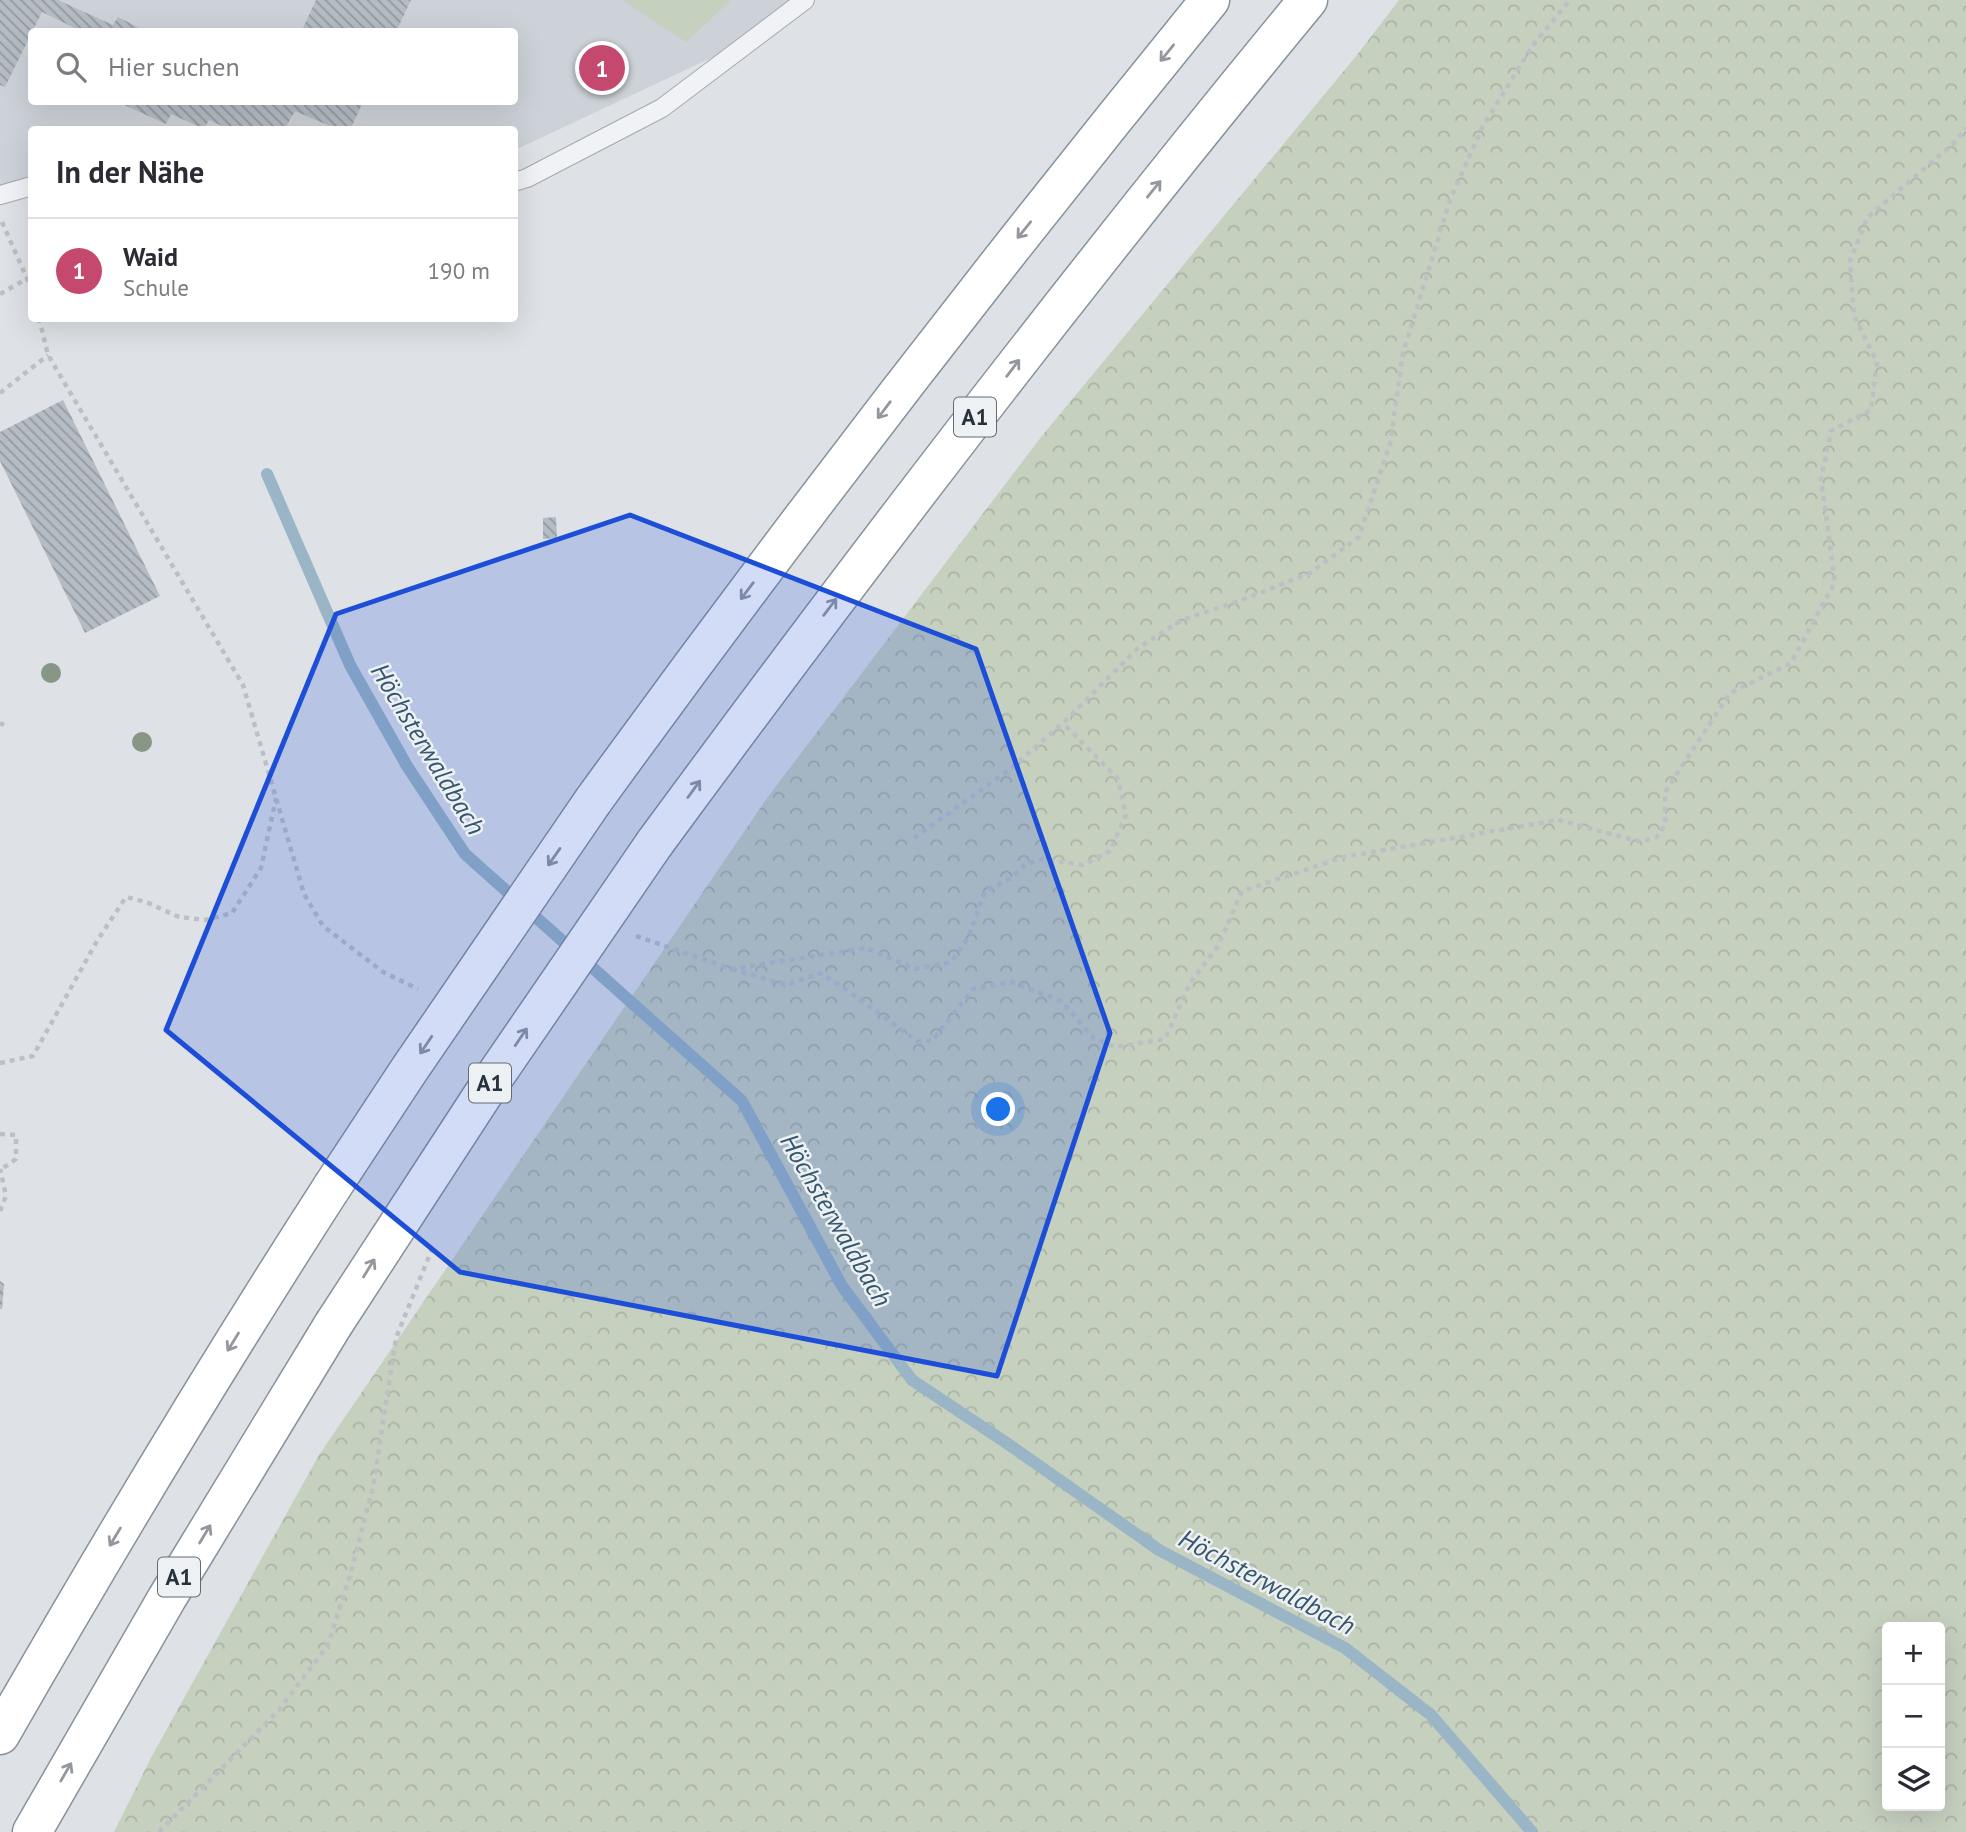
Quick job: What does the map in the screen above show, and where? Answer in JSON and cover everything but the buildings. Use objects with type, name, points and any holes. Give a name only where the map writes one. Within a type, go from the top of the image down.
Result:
[{"type":"highway","points":[[0,1735],[184,1422],[269,1284],[409,1070],[593,801],[701,652],[904,384],[1210,0]]},
{"type":"highway","name":"A1","points":[[32,1832],[167,1598],[333,1325],[495,1076],[654,844],[796,651],[1050,319],[1308,0]]},
{"type":"lane","points":[[518,181],[662,108],[805,0]]},
{"type":"lane","points":[[0,195],[28,187]]},
{"type":"path","points":[[915,838],[1009,770],[1063,723],[1138,648],[1182,620],[1310,573],[1359,537],[1390,444],[1403,353],[1450,200],[1482,128],[1533,45],[1570,0]]},
{"type":"path","points":[[635,935],[786,985],[820,973],[917,1041],[932,1041],[973,989],[1011,982],[1061,1001],[1094,1038],[1115,1046],[1127,1045],[1165,1039],[1190,983],[1218,946],[1242,891],[1344,857],[1558,820],[1641,842],[1657,838],[1665,825],[1665,792],[1730,692],[1791,663],[1835,582],[1821,479],[1831,431],[1871,410],[1877,362],[1854,316],[1850,261],[1867,218],[1953,144],[1966,128]]},
{"type":"path","points":[[0,218],[28,278],[0,294]]},
{"type":"path","points":[[40,322],[48,355],[243,685],[304,894],[323,926],[383,972],[427,994]]},
{"type":"path","points":[[0,393],[48,355]]},
{"type":"path","points":[[732,969],[866,948],[915,969],[951,961],[968,938],[985,891],[1010,879],[1026,864],[1043,859],[1083,866],[1110,851],[1126,815],[1118,779],[1063,723]]},
{"type":"path","points":[[0,1063],[33,1056],[97,942],[127,897],[146,902],[178,917],[206,920],[232,914],[261,868],[276,797]]},
{"type":"path","points":[[0,1134],[16,1135],[16,1159],[0,1169],[6,1196],[0,1211]]},
{"type":"path","points":[[159,1832],[279,1710],[328,1645],[351,1572],[373,1487],[396,1338],[432,1248]]},
{"type":"highlighted area","points":[[630,515],[976,649],[1110,1033],[997,1376],[460,1272],[166,1030],[336,614]]},
{"type":"shaded area","points":[[0,0],[791,0],[760,35],[518,149],[518,126],[28,126],[28,184],[0,194]]},
{"type":"green space","points":[[622,0],[731,0],[686,42]]},
{"type":"green space","points":[[1399,0],[1966,0],[1966,1832],[114,1832],[153,1754],[319,1455],[767,798],[1041,437],[1357,55]]},
{"type":"waterway","name":"Höchsterwaldbach","points":[[267,474],[350,665],[407,766],[465,854],[742,1101],[842,1286],[912,1380],[1159,1550],[1345,1648],[1431,1715],[1532,1832]]},
{"type":"place","name":"Waid","points":[[602,68]]}]
